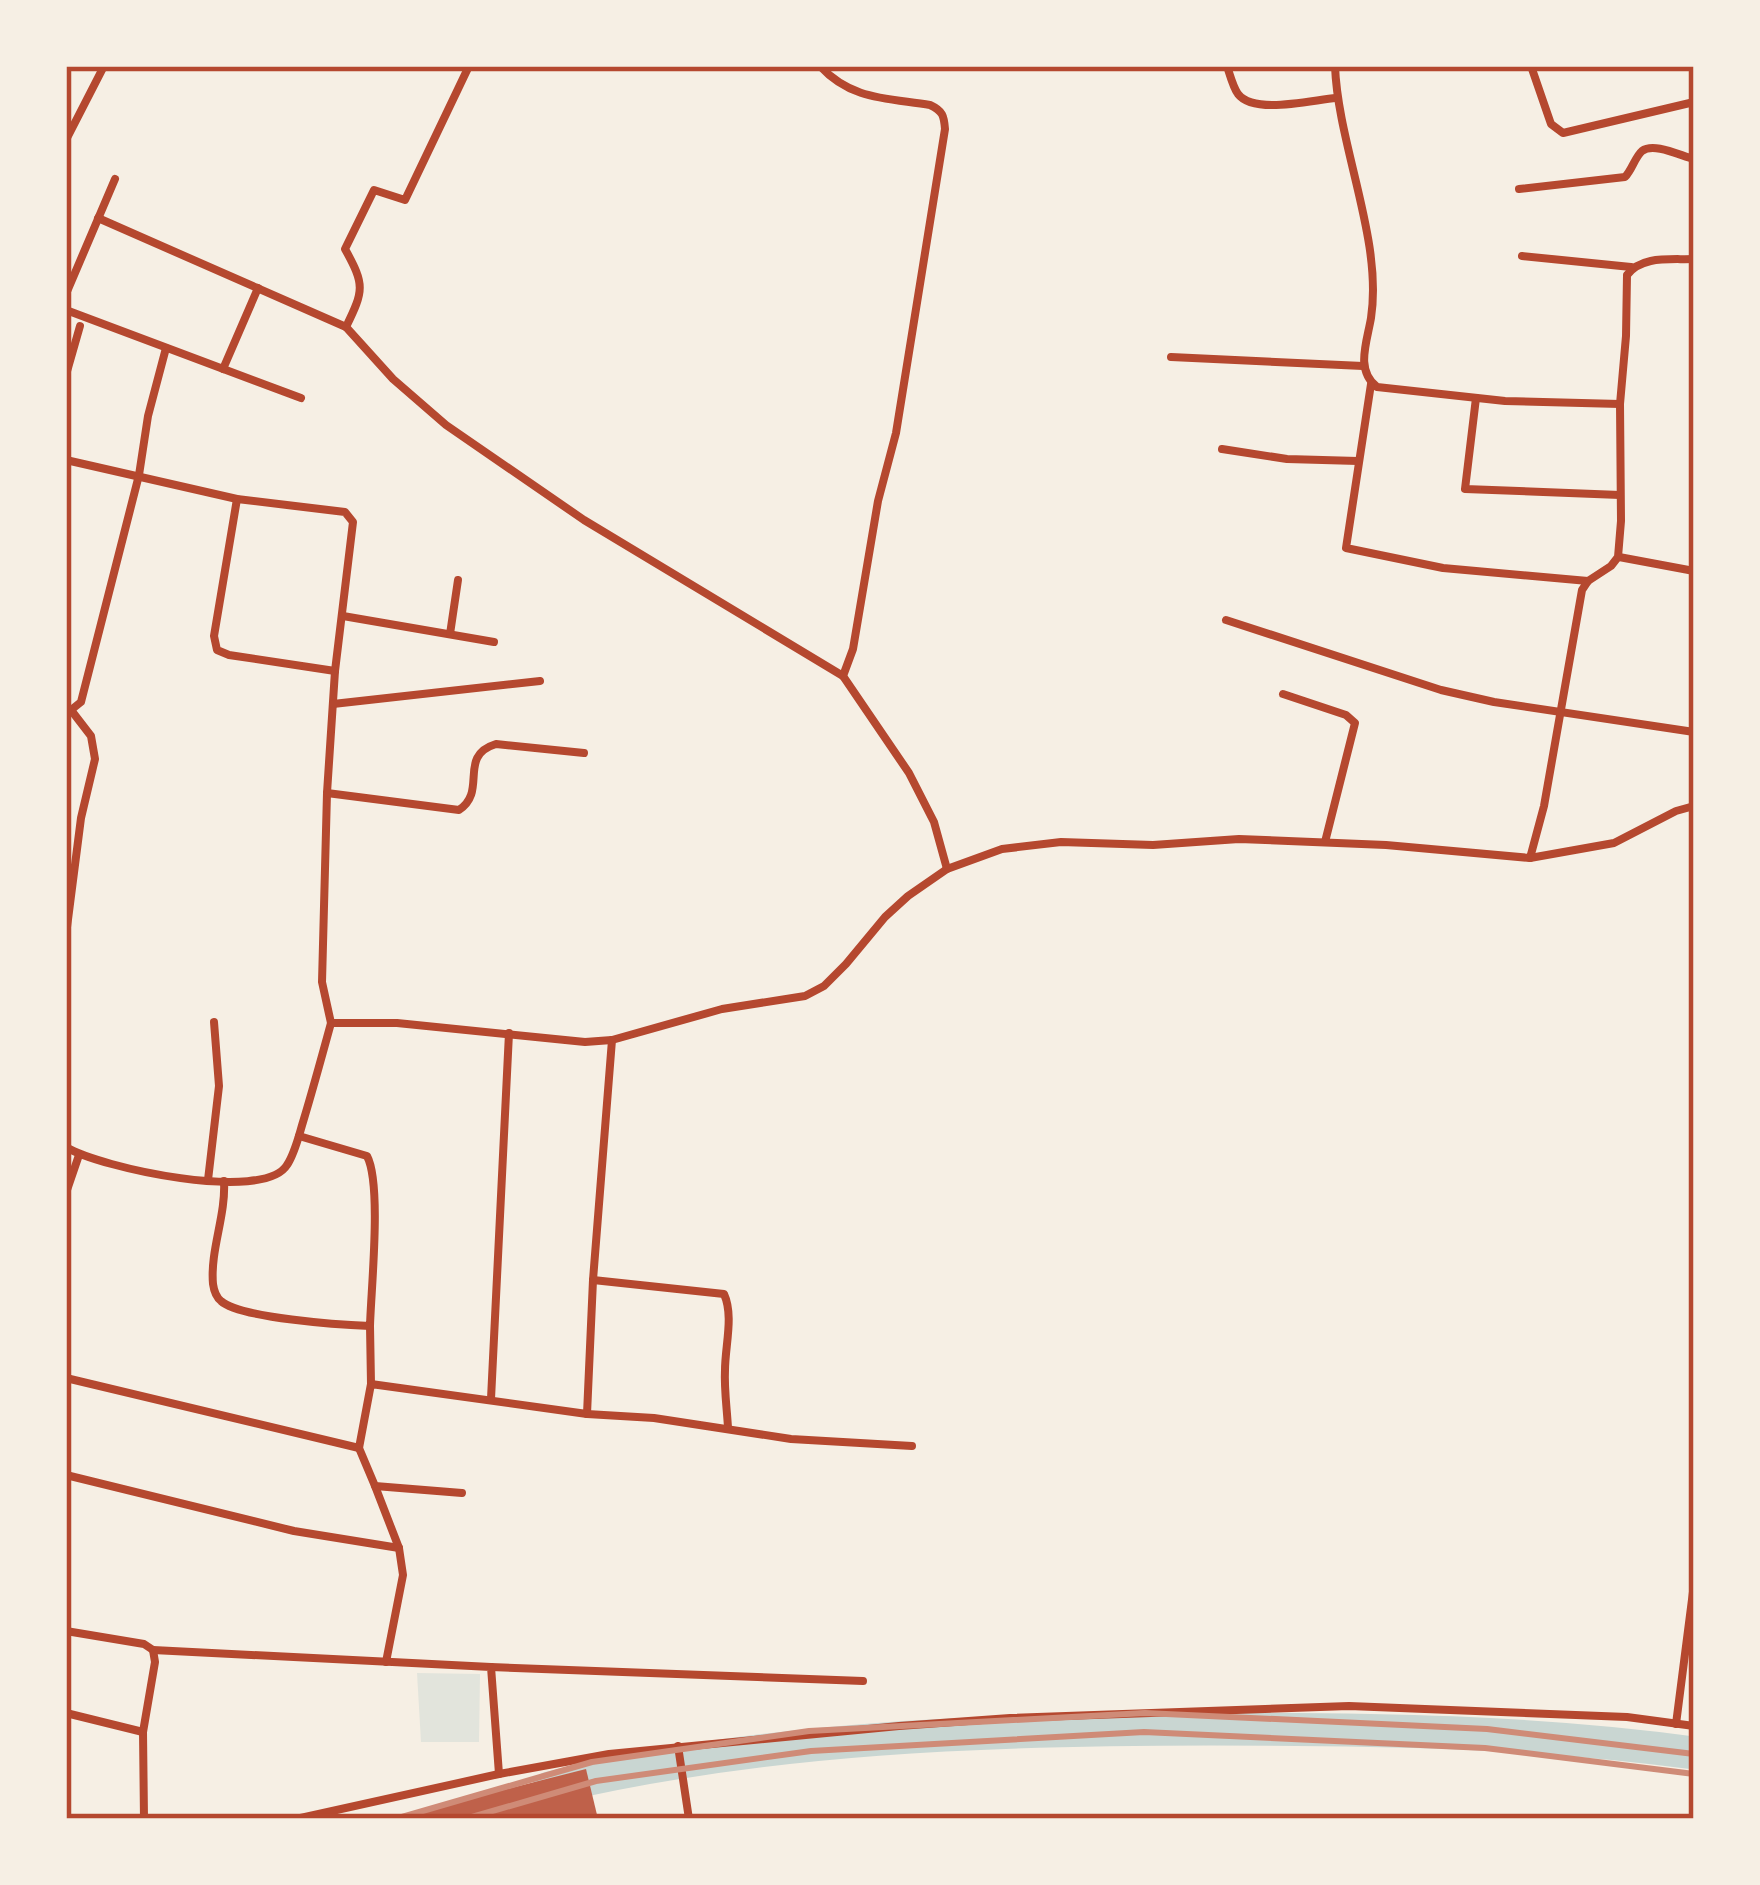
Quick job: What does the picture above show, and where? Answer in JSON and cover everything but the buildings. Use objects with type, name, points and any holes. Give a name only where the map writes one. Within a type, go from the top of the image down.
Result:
[{"type":"street","points":[[66,140],[104,66]]},
{"type":"street","points":[[346,327],[361,298],[359,274],[345,249],[374,190],[405,200],[469,66]]},
{"type":"street","points":[[820,66],[852,92],[940,110],[945,129],[896,433],[878,501],[853,649],[843,676]]},
{"type":"street","points":[[1227,66],[1238,94],[1249,104],[1336,98]]},
{"type":"street","points":[[1335,66],[1336,98],[1370,255],[1374,299],[1363,366],[1371,384],[1346,548],[1443,568],[1588,581]]},
{"type":"street","points":[[1531,66],[1551,124],[1563,134],[1694,102]]},
{"type":"street","points":[[1519,189],[1624,177],[1646,148],[1694,159]]},
{"type":"street","points":[[66,294],[115,178]]},
{"type":"street","points":[[98,218],[346,327],[393,379],[446,425],[584,520],[843,676],[909,773],[934,823],[947,869]]},
{"type":"street","points":[[1522,256],[1631,267],[1646,261],[1694,259]]},
{"type":"street","points":[[1530,858],[1544,806],[1582,590],[1618,557],[1625,284],[1631,267]]},
{"type":"street","points":[[223,369],[258,288]]},
{"type":"street","points":[[66,310],[301,398]]},
{"type":"street","points":[[66,375],[80,326]]},
{"type":"street","points":[[66,935],[80,818],[95,759],[91,736],[68,710],[81,702],[139,476],[166,348]]},
{"type":"street","points":[[1172,357],[1363,366]]},
{"type":"street","points":[[1371,384],[1476,398],[1620,404]]},
{"type":"street","points":[[1476,398],[1465,489],[1620,495]]},
{"type":"street","points":[[1222,449],[1288,459],[1358,461]]},
{"type":"street","points":[[66,460],[237,499],[345,512],[353,522],[354,537],[335,670],[327,794],[322,982],[331,1023],[287,1167],[263,1181],[208,1180],[125,1169],[66,1147]]},
{"type":"street","points":[[237,499],[214,636],[218,650],[335,670]]},
{"type":"street","points":[[1618,557],[1694,571]]},
{"type":"street","points":[[450,634],[458,580]]},
{"type":"street","points":[[343,616],[494,642]]},
{"type":"street","points":[[1226,620],[1441,690],[1694,732]]},
{"type":"street","points":[[333,704],[540,681]]},
{"type":"street","points":[[1283,694],[1346,715],[1354,724],[1325,842]]},
{"type":"street","points":[[327,794],[459,810],[468,804],[476,757],[482,748],[496,744],[584,753]]},
{"type":"street","points":[[331,1023],[397,1023],[585,1042],[612,1040],[722,1009],[805,995],[824,986],[885,917],[947,869],[1028,844],[1153,845],[1239,839],[1530,858],[1613,843],[1694,806]]},
{"type":"street","points":[[208,1180],[219,1086],[214,1022]]},
{"type":"street","points":[[491,1399],[509,1033]]},
{"type":"street","points":[[587,1414],[612,1040]]},
{"type":"street","points":[[299,1136],[367,1156],[372,1165],[371,1384],[359,1448],[400,1548],[403,1574],[386,1662]]},
{"type":"street","points":[[66,1193],[80,1155]]},
{"type":"street","points":[[224,1181],[213,1282],[220,1301],[234,1309],[299,1320],[370,1326]]},
{"type":"street","points":[[593,1280],[724,1294],[728,1299],[724,1372],[728,1428]]},
{"type":"street","points":[[66,1378],[359,1448]]},
{"type":"street","points":[[371,1384],[791,1439],[912,1446]]},
{"type":"street","points":[[66,1475],[294,1531],[400,1548]]},
{"type":"street","points":[[375,1486],[462,1493]]},
{"type":"street","points":[[1676,1724],[1694,1584]]},
{"type":"street","points":[[66,1631],[144,1644],[153,1650],[863,1681]]},
{"type":"street","points":[[144,1819],[143,1732],[153,1650]]},
{"type":"street","points":[[491,1667],[499,1774]]},
{"type":"street","points":[[296,1819],[609,1754],[1010,1718],[1349,1706],[1627,1717],[1694,1726]]},
{"type":"street","points":[[66,1713],[143,1732]]},
{"type":"street","points":[[678,1746],[689,1819]]},
{"type":"shaded area","points":[[417,1673],[480,1674],[479,1742],[421,1742]]},
{"type":"waterway","points":[[549,1788],[712,1757],[795,1747],[1045,1731],[1453,1733],[1694,1753]]},
{"type":"railway","points":[[395,1819],[592,1762],[809,1731],[1145,1713],[1487,1729],[1694,1754]]},
{"type":"railway","points":[[465,1819],[596,1781],[811,1751],[1144,1732],[1485,1748],[1694,1774]]}]
